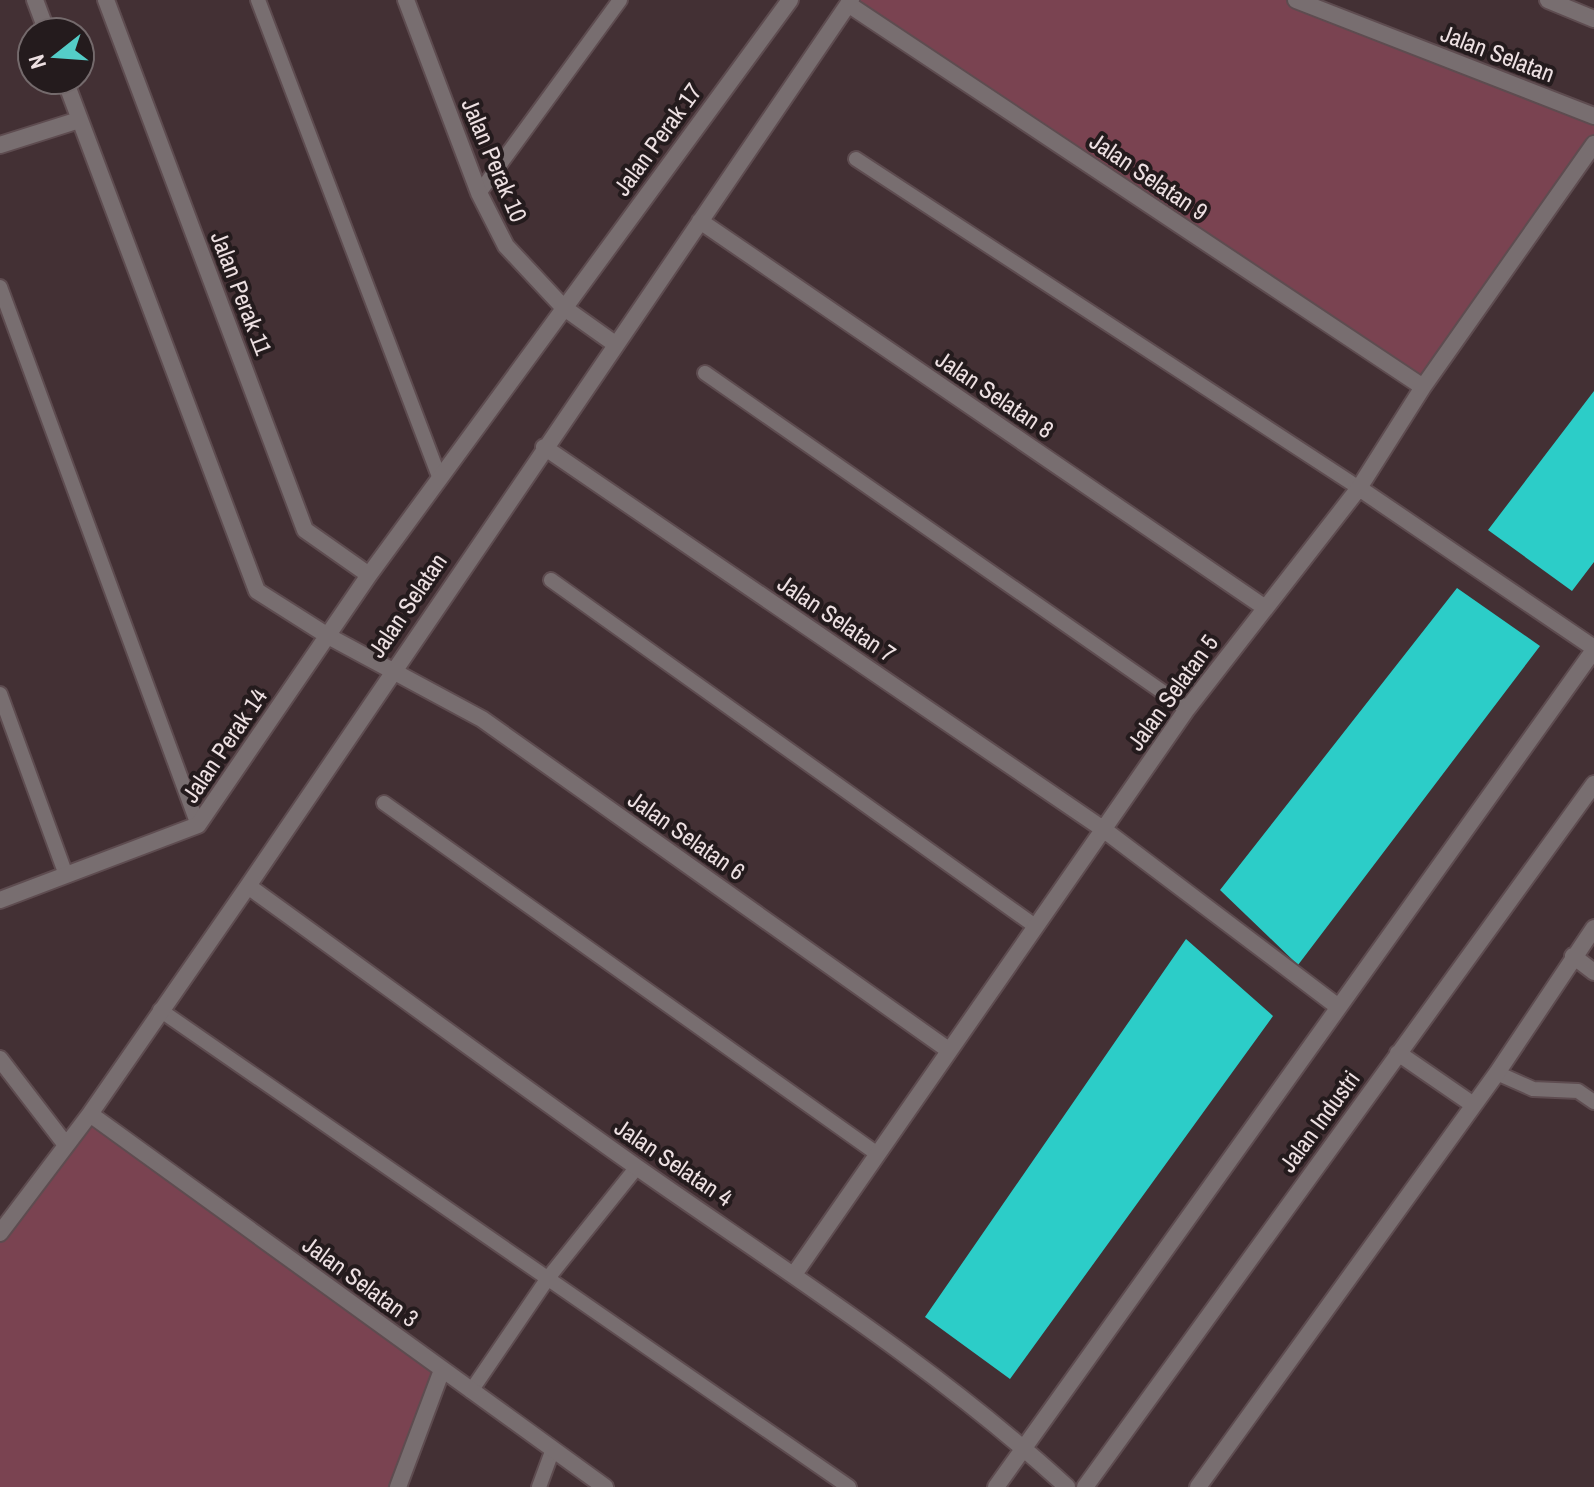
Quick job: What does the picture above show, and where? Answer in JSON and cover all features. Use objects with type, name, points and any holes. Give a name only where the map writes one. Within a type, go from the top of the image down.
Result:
[{"type":"street","name":"Jalan Perak 11","points":[[106,0],[305,530],[369,575]]},
{"type":"street","name":"Jalan Perak 10","points":[[406,0],[479,193],[506,246],[563,307],[615,344]]},
{"type":"street","name":"Jalan Perak 17","points":[[440,479],[790,0]]},
{"type":"street","name":"Jalan Selatan","points":[[1296,0],[1594,116]]},
{"type":"street","points":[[1548,0],[1594,19]]},
{"type":"street","name":"Jalan Selatan","points":[[0,1233],[90,1114],[248,886],[849,2]]},
{"type":"street","name":"Jalan Selatan 9","points":[[849,2],[1423,387]]},
{"type":"street","points":[[71,96],[257,591],[328,636]]},
{"type":"street","points":[[0,145],[79,120]]},
{"type":"street","name":"Jalan Selatan 5","points":[[795,1273],[947,1049],[1187,709],[1359,488],[1423,387],[1594,144]]},
{"type":"street","name":"Jalan Selatan 8","points":[[700,221],[1264,607]]},
{"type":"street","name":"Jalan Selatan 7","points":[[544,447],[1103,829],[1337,1006]]},
{"type":"street","name":"Jalan Perak 14","points":[[0,900],[198,825],[369,575],[440,479]]},
{"type":"street","points":[[996,1487],[1022,1446],[1594,649],[1359,488]]},
{"type":"street","name":"Jalan Selatan 6","points":[[328,636],[482,719],[947,1049]]},
{"type":"street","name":"Jalan Industri","points":[[1085,1487],[1594,784]]},
{"type":"street","name":"Jalan Selatan 4","points":[[248,886],[637,1167],[795,1273],[1022,1446],[1067,1487]]},
{"type":"street","points":[[1198,1487],[1497,1073],[1594,928]]},
{"type":"street","points":[[1573,956],[1594,972]]},
{"type":"street","points":[[1398,1053],[1472,1104]]},
{"type":"street","points":[[0,1059],[66,1145]]},
{"type":"street","name":"Jalan Selatan 3","points":[[90,1114],[605,1487]]},
{"type":"street","points":[[398,1487],[442,1370]]},
{"type":"lane","points":[[258,0],[440,479]]},
{"type":"lane","points":[[479,193],[620,0]]},
{"type":"lane","points":[[856,159],[1359,488]]},
{"type":"lane","points":[[0,287],[198,825]]},
{"type":"lane","points":[[705,373],[1187,709]]},
{"type":"lane","points":[[551,580],[1035,926]]},
{"type":"lane","points":[[0,694],[66,875]]},
{"type":"lane","points":[[384,803],[876,1153]]},
{"type":"lane","points":[[160,1010],[849,1487]]},
{"type":"lane","points":[[1497,1073],[1533,1089],[1578,1091],[1594,1102]]},
{"type":"lane","points":[[471,1391],[548,1278],[637,1167]]},
{"type":"lane","points":[[539,1487],[553,1449]]},
{"type":"shaded area","points":[[851,0],[1296,0],[1594,116],[1594,144],[1423,387]]},
{"type":"shaded area","points":[[90,1114],[442,1370],[398,1487],[0,1487],[0,1233]]},
{"type":"building","points":[[1594,391],[1594,562],[1572,591],[1488,530]]},
{"type":"building","points":[[1457,588],[1540,646],[1298,965],[1220,890]]},
{"type":"building","points":[[1186,939],[1273,1016],[1010,1379],[925,1317]]}]
